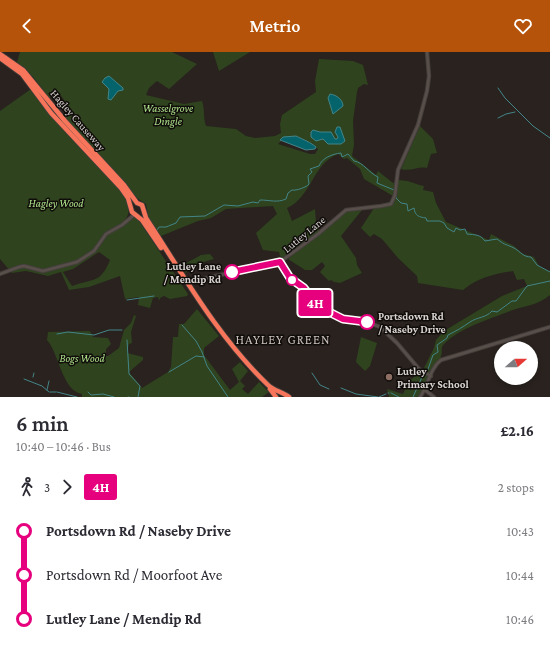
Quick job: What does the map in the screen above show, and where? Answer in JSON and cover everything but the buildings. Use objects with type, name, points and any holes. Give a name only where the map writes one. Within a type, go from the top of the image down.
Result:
[{"type":"highway","name":"Hagley Causeway","points":[[0,54],[16,64],[28,76],[60,115],[124,186],[137,203],[142,205],[143,210]]},
{"type":"highway","name":"Hagley Causeway","points":[[0,58],[22,74],[56,118],[121,188],[128,198],[134,213],[142,220],[214,329],[238,358],[276,397]]},
{"type":"highway","points":[[134,213],[137,203]]},
{"type":"highway","points":[[134,213],[143,210],[146,218],[188,281],[189,287],[209,317],[240,356],[273,389],[287,396]]},
{"type":"highway","points":[[280,397],[287,396]]},
{"type":"street","name":"Lutley Lane","points":[[188,281],[280,262],[318,234],[346,210],[391,204],[395,195],[398,170],[419,123],[427,91],[429,76],[427,52]]},
{"type":"street","points":[[0,274],[24,266],[43,271],[77,262],[94,251],[106,234],[122,225],[134,213]]},
{"type":"street","points":[[280,262],[290,278],[304,288],[319,307],[343,319],[367,322],[380,327],[397,342],[419,369],[431,376]]},
{"type":"street","points":[[420,397],[441,360],[550,327]]},
{"type":"street","points":[[425,390],[434,397]]},
{"type":"green space","name":"Wasselgrove Dingle","points":[[20,52],[172,52],[197,64],[169,89],[157,81],[149,88],[146,95],[184,104],[202,101],[206,126],[236,129],[246,136],[255,138],[275,136],[281,133],[280,124],[282,115],[316,92],[315,81],[319,59],[353,61],[363,65],[368,85],[364,84],[358,88],[357,92],[353,121],[354,145],[352,156],[376,175],[378,171],[393,183],[395,182],[393,193],[395,196],[397,180],[408,181],[424,186],[423,190],[433,192],[436,203],[446,222],[489,240],[491,234],[514,246],[523,254],[534,257],[539,266],[550,272],[550,295],[541,301],[515,309],[458,333],[443,345],[442,354],[438,363],[430,374],[423,370],[434,348],[436,340],[444,331],[502,296],[527,286],[524,279],[517,280],[513,271],[506,272],[481,279],[463,290],[418,283],[417,276],[398,258],[382,239],[374,234],[370,237],[361,228],[374,208],[390,203],[393,196],[364,179],[360,169],[347,158],[344,159],[338,154],[329,159],[323,165],[302,196],[287,208],[292,221],[315,209],[316,223],[320,231],[284,259],[280,256],[279,252],[263,250],[256,233],[277,214],[273,206],[226,209],[211,218],[198,221],[161,236],[149,220],[146,204],[137,198],[64,118],[74,114],[59,93],[56,91],[49,98],[34,78],[17,62]],"holes":[[[295,136],[313,144],[318,149],[315,154],[310,154],[278,144],[283,139]]]},
{"type":"green space","points":[[213,52],[250,52],[219,71]]},
{"type":"green space","name":"Hagley Wood","points":[[31,89],[119,187],[126,201],[128,211],[127,217],[122,223],[106,234],[120,228],[134,217],[137,218],[188,294],[187,296],[170,299],[164,296],[160,298],[159,301],[158,297],[153,298],[150,308],[138,305],[139,297],[125,299],[120,276],[89,287],[69,290],[61,272],[48,276],[26,271],[12,273],[0,259],[0,111]],"holes":[[[106,234],[98,248],[96,247]],[[99,252],[110,260],[99,277],[91,281],[72,286],[63,272],[73,269]]]},
{"type":"green space","points":[[420,126],[433,139],[437,153],[431,154],[427,168],[408,170],[401,169]]},
{"type":"green space","points":[[357,208],[362,210],[341,236],[356,258],[357,265],[362,273],[340,283],[334,282],[331,280],[329,281],[320,272],[325,266],[322,262],[312,270],[305,270],[288,259],[344,213]]},
{"type":"green space","points":[[210,254],[214,259],[200,263],[185,273],[181,266],[201,255]]},
{"type":"green space","name":"Bogs Wood","points":[[197,309],[219,336],[204,348],[204,355],[230,390],[239,382],[232,369],[240,362],[248,371],[240,381],[245,386],[242,389],[248,394],[259,382],[269,392],[262,397],[82,397],[82,394],[75,391],[65,379],[55,354],[47,340],[48,332],[90,331],[93,337],[108,338],[111,344],[106,349],[106,356],[108,356],[119,348],[124,330],[131,323],[134,315],[136,316],[131,332],[132,343],[129,344],[127,353],[143,357],[143,360],[129,372],[142,388],[168,372],[171,367],[173,337],[178,337],[179,324],[184,324]]},
{"type":"green space","points":[[361,337],[377,343],[370,366],[365,371],[356,362]]},
{"type":"green space","points":[[420,371],[429,376],[418,397],[389,397],[387,389],[403,394],[410,378],[412,379]]},
{"type":"water","points":[[109,76],[123,88],[123,90],[118,91],[111,100],[108,99],[109,89],[102,82]]},
{"type":"water","points":[[330,94],[339,98],[343,104],[343,106],[333,114],[328,98]]},
{"type":"water","points":[[337,127],[340,127],[345,141],[341,144],[328,144],[323,139],[316,141],[311,137],[311,132],[313,130],[320,132],[331,132],[335,139],[337,139],[338,137],[335,132]]},
{"type":"water","points":[[296,136],[316,147],[315,149],[306,150],[280,140],[283,137]]},
{"type":"waterway","points":[[498,88],[505,98],[533,126],[550,138]]},
{"type":"waterway","points":[[498,118],[515,112]]},
{"type":"waterway","points":[[157,230],[159,227],[166,227],[176,223],[180,217],[205,216],[224,205],[238,206],[253,202],[258,203],[260,200],[276,201],[286,199],[288,193],[292,190],[296,190],[309,184],[308,176],[312,172],[310,169],[319,166],[322,161],[331,155],[341,153],[342,157],[348,154],[354,161],[360,163],[378,177],[377,183],[394,190]]},
{"type":"waterway","points":[[396,193],[396,198],[401,203],[407,204],[408,211],[414,208],[419,217],[426,218],[427,221],[440,221],[454,232],[456,228],[460,230],[465,229],[467,234],[479,236],[485,241],[497,239],[524,255],[531,257],[537,265],[550,272]]},
{"type":"waterway","points":[[427,372],[433,355],[438,352],[437,345],[447,338],[448,335],[473,320],[487,315],[492,311],[497,312],[512,301],[516,301],[527,286],[550,281]]},
{"type":"waterway","points":[[127,300],[154,296]]},
{"type":"waterway","points":[[182,325],[196,341],[207,366],[228,397]]},
{"type":"waterway","points":[[57,334],[68,332],[94,335],[109,330],[122,330]]},
{"type":"waterway","points":[[127,340],[129,374],[140,386],[138,397]]},
{"type":"waterway","points":[[169,372],[196,356],[204,357]]},
{"type":"waterway","points":[[33,377],[34,373]]},
{"type":"waterway","points":[[312,373],[320,385],[329,389]]},
{"type":"waterway","points":[[413,397],[423,375]]},
{"type":"waterway","points":[[24,379],[42,386],[49,392]]},
{"type":"waterway","points":[[47,390],[49,381]]},
{"type":"waterway","points":[[341,388],[356,394],[378,397]]},
{"type":"waterway","points":[[50,392],[56,392]]},
{"type":"waterway","points":[[57,392],[77,397]]},
{"type":"waterway","points":[[88,392],[91,395],[103,394],[114,397]]},
{"type":"waterway","points":[[391,393],[399,397]]},
{"type":"waterway","points":[[379,397],[386,394]]},
{"type":"bus line","name":"4H","points":[[232,272],[267,266],[280,262],[290,278],[307,291],[317,306],[348,321],[367,322]]},
{"type":"place","name":"Lutley Lane / Mendip Rd","points":[[232,272]]},
{"type":"place","name":"Portsdown Rd / Naseby Drive","points":[[367,322]]},
{"type":"place","name":"Lutley Primary School","points":[[389,377]]},
{"type":"district","name":"HAYLEY GREEN","points":[[283,339]]}]
